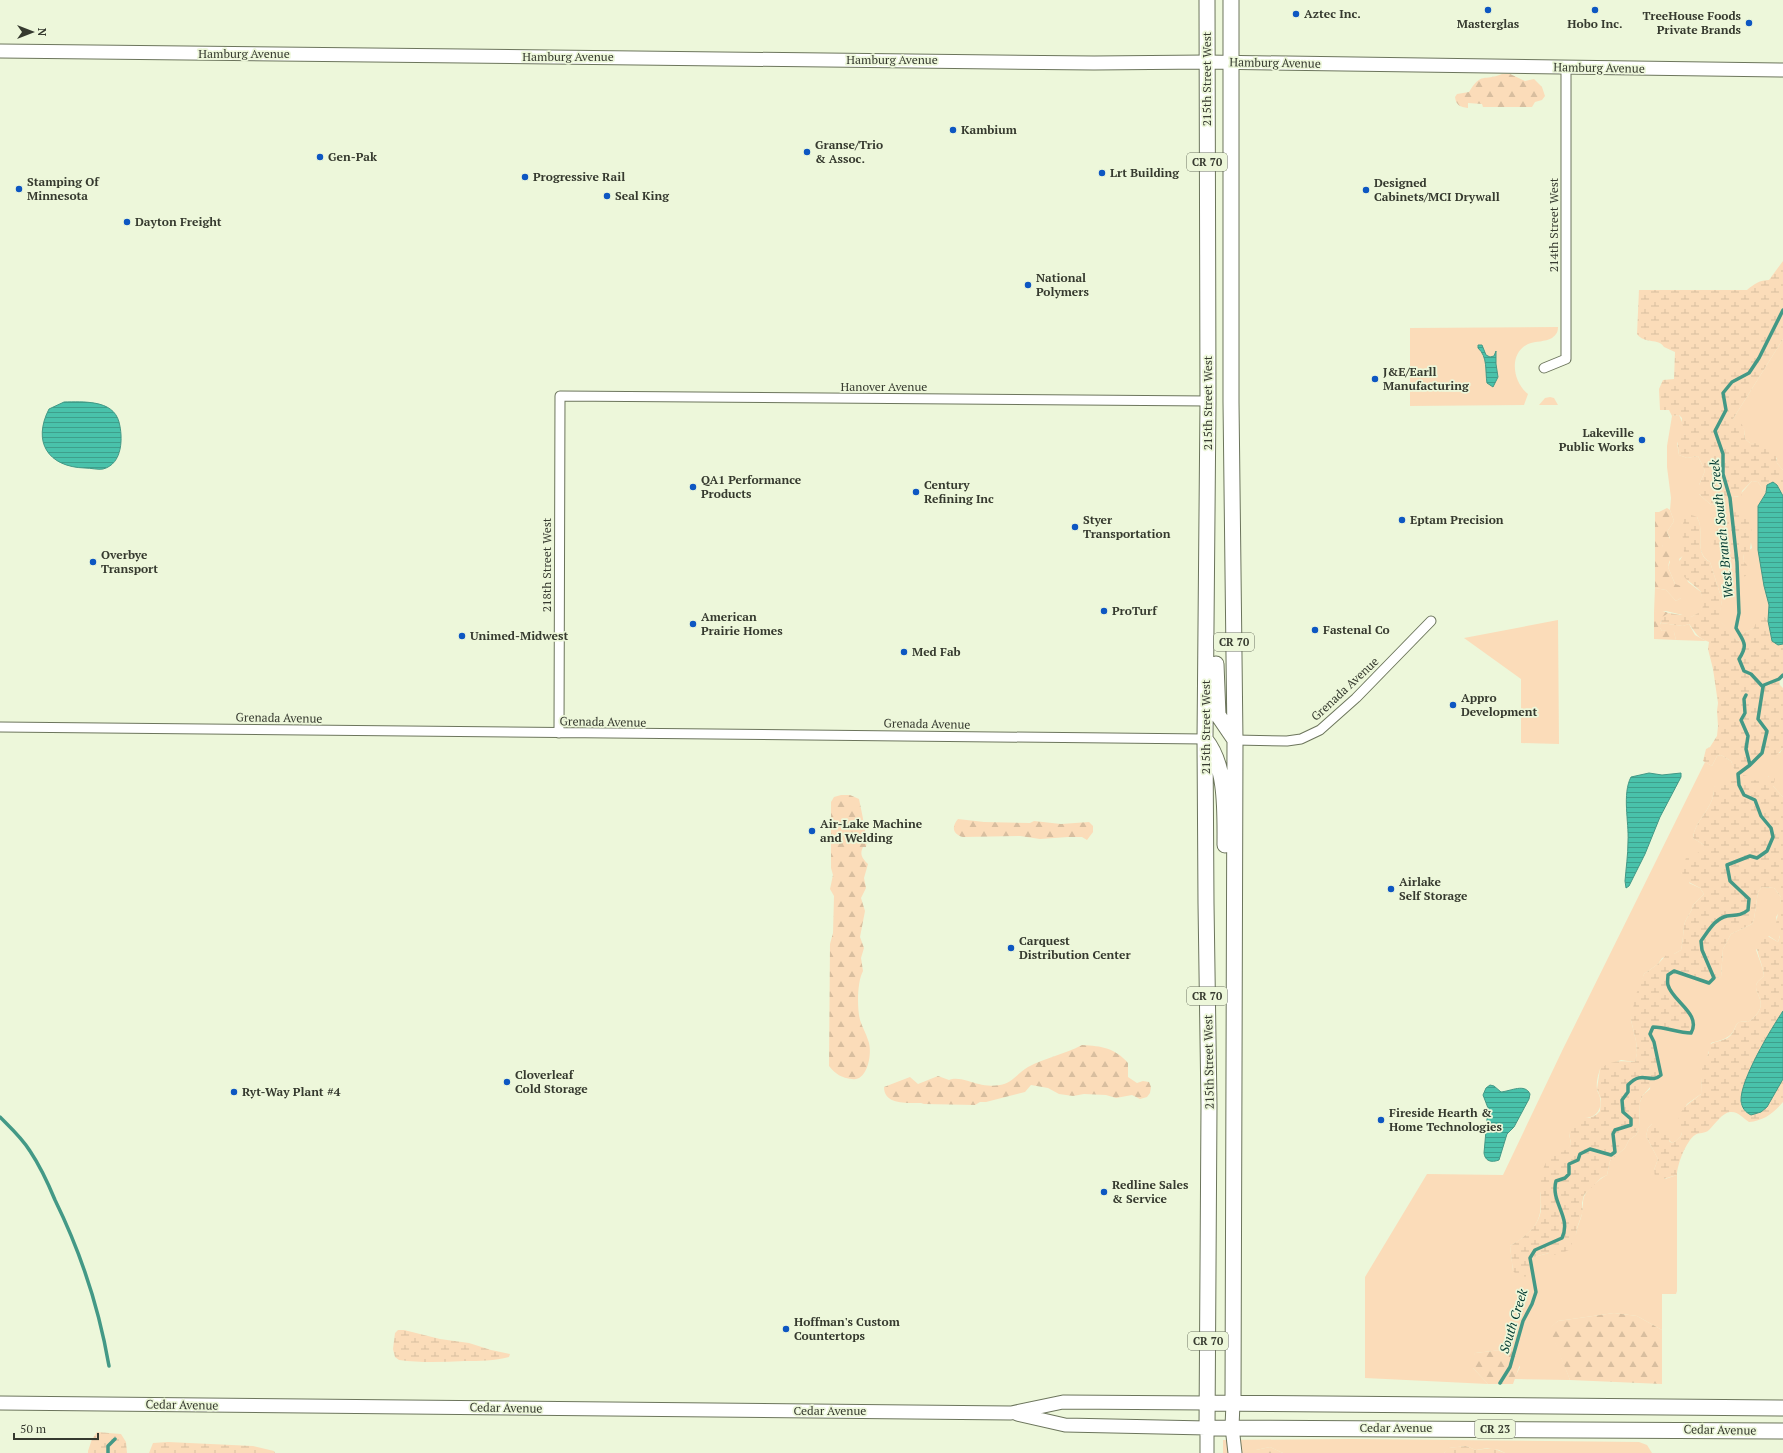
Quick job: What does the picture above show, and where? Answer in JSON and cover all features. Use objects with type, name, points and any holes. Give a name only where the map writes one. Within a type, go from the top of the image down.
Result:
[{"type":"main road","name":"215th Street West","points":[[1207,0],[1208,401],[1206,554],[1206,895],[1209,1106],[1207,1428]]},
{"type":"main road","name":"215th Street West","points":[[1231,0],[1231,402],[1235,740],[1233,1403]]},
{"type":"main road","points":[[1206,554],[1215,626],[1218,715],[1235,740]]},
{"type":"main road","points":[[1206,738],[1213,748],[1220,769],[1224,812],[1226,875],[1235,901]]},
{"type":"main road","name":"Cedar Avenue","points":[[1207,1403],[1783,1408]]},
{"type":"main road","name":"Cedar Avenue","points":[[1207,1428],[1783,1431]]},
{"type":"street","name":"Hamburg Avenue","points":[[0,51],[1087,63],[1207,62],[1783,70]]},
{"type":"street","name":"214th Street West","points":[[1544,368],[1566,359],[1566,67]]},
{"type":"street","name":"Hanover Avenue","points":[[560,396],[1208,401]]},
{"type":"street","name":"218th Street West","points":[[559,733],[560,396]]},
{"type":"street","name":"Grenada Avenue","points":[[1235,740],[1287,741],[1302,738],[1320,730],[1356,698],[1431,621]]},
{"type":"street","name":"Grenada Avenue","points":[[0,727],[1206,738]]},
{"type":"street","name":"Cedar Avenue","points":[[1011,1413],[1063,1402],[1207,1403]]},
{"type":"street","name":"Cedar Avenue","points":[[0,1403],[1011,1413],[1065,1425],[1207,1428]]},
{"type":"street","points":[[1233,1403],[1232,1427],[1234,1453]]},
{"type":"street","name":"215th Street West","points":[[1207,1428],[1207,1453]]},
{"type":"green space","points":[[1502,74],[1510,74],[1525,81],[1534,79],[1542,87],[1545,96],[1542,100],[1535,102],[1532,107],[1483,107],[1482,104],[1468,103],[1468,108],[1457,104],[1455,97],[1457,94],[1469,92],[1480,79]]},
{"type":"green space","points":[[1783,261],[1783,339],[1733,419],[1740,420],[1744,429],[1745,439],[1750,443],[1767,444],[1776,454],[1777,463],[1783,470],[1783,496],[1777,485],[1767,485],[1766,493],[1758,482],[1752,481],[1742,491],[1741,497],[1733,496],[1721,503],[1711,505],[1699,494],[1699,485],[1705,471],[1698,456],[1687,458],[1679,455],[1677,439],[1685,434],[1682,418],[1679,415],[1672,416],[1669,410],[1660,410],[1659,389],[1663,380],[1674,379],[1675,352],[1664,347],[1662,344],[1643,339],[1637,334],[1639,290],[1747,290],[1757,283],[1769,280]]},
{"type":"green space","points":[[1558,327],[1555,336],[1552,338],[1528,344],[1517,354],[1515,361],[1516,376],[1523,389],[1528,394],[1524,405],[1410,406],[1410,328]]},
{"type":"green space","points":[[1783,339],[1783,470],[1777,463],[1777,458],[1756,444],[1750,443],[1745,439],[1744,429],[1733,419]]},
{"type":"green space","points":[[1545,398],[1554,398],[1558,405],[1539,405]]},
{"type":"green space","points":[[1679,415],[1685,429],[1685,434],[1677,443],[1679,455],[1687,458],[1698,456],[1705,471],[1699,485],[1699,494],[1711,505],[1721,503],[1733,496],[1738,497],[1752,481],[1758,482],[1766,493],[1758,506],[1758,550],[1769,605],[1768,621],[1765,617],[1754,628],[1742,634],[1740,641],[1729,634],[1724,626],[1718,621],[1722,600],[1710,562],[1701,551],[1700,525],[1697,517],[1684,555],[1679,559],[1688,582],[1701,592],[1704,607],[1701,612],[1691,617],[1666,611],[1654,612],[1655,588],[1666,590],[1676,601],[1681,598],[1668,567],[1670,562],[1662,546],[1670,538],[1667,532],[1674,521],[1670,510],[1671,498],[1667,467],[1667,446],[1672,416]],"holes":[[[1727,520],[1751,528],[1750,538],[1752,548],[1744,554],[1744,563],[1736,569],[1735,563],[1730,556],[1725,555],[1724,522]]]},
{"type":"green space","points":[[1667,508],[1670,510],[1674,521],[1667,532],[1670,539],[1669,543],[1662,546],[1671,553],[1668,567],[1675,584],[1681,586],[1681,598],[1676,601],[1666,590],[1655,588],[1655,512],[1659,512]]},
{"type":"green space","points":[[1730,513],[1743,513],[1751,527],[1750,551],[1749,553],[1744,554],[1743,561],[1747,565],[1749,574],[1742,577],[1735,575],[1735,567],[1732,559],[1714,550],[1716,531],[1725,522]]},
{"type":"green space","points":[[1689,514],[1697,517],[1700,531],[1701,551],[1710,562],[1722,600],[1719,621],[1725,626],[1733,637],[1740,641],[1742,634],[1754,628],[1757,619],[1765,617],[1768,621],[1772,641],[1778,645],[1783,644],[1783,675],[1779,679],[1780,685],[1783,688],[1783,748],[1774,756],[1768,756],[1762,753],[1750,765],[1735,771],[1731,761],[1721,755],[1717,756],[1712,766],[1703,761],[1706,749],[1710,747],[1717,736],[1718,726],[1718,703],[1713,669],[1708,649],[1709,642],[1699,637],[1689,624],[1683,626],[1661,623],[1662,617],[1669,613],[1689,615],[1691,617],[1700,612],[1703,607],[1701,592],[1684,577],[1678,564],[1684,553],[1682,528],[1685,515]]},
{"type":"green space","points":[[1659,610],[1669,613],[1660,623],[1662,631],[1671,629],[1674,632],[1676,640],[1654,639],[1654,612]]},
{"type":"green space","points":[[1558,620],[1559,744],[1521,743],[1521,679],[1464,638]]},
{"type":"green space","points":[[1661,623],[1683,626],[1689,624],[1695,635],[1706,641],[1676,640],[1674,632],[1668,630],[1662,631],[1659,626]]},
{"type":"green space","points":[[1783,748],[1783,797],[1773,786],[1769,776],[1763,781],[1742,781],[1714,787],[1711,801],[1697,825],[1693,838],[1704,845],[1704,850],[1689,883],[1700,888],[1704,894],[1693,905],[1686,920],[1681,950],[1662,958],[1658,964],[1644,974],[1631,1020],[1636,1041],[1637,1053],[1635,1062],[1621,1060],[1600,1069],[1597,1084],[1597,1090],[1601,1103],[1599,1110],[1594,1116],[1582,1118],[1569,1133],[1571,1144],[1540,1193],[1540,1212],[1535,1225],[1531,1231],[1510,1246],[1513,1271],[1530,1258],[1549,1253],[1576,1234],[1583,1209],[1583,1199],[1585,1194],[1594,1184],[1607,1175],[1610,1161],[1625,1148],[1629,1140],[1636,1135],[1639,1128],[1640,1102],[1643,1095],[1650,1089],[1654,1042],[1650,1034],[1653,1027],[1661,1027],[1686,1033],[1693,1020],[1668,985],[1668,975],[1674,971],[1709,983],[1714,978],[1721,977],[1723,949],[1731,934],[1752,924],[1758,892],[1762,887],[1774,888],[1781,897],[1780,911],[1776,917],[1780,935],[1778,942],[1769,936],[1756,950],[1764,976],[1758,982],[1756,987],[1761,1004],[1760,1010],[1756,1016],[1748,1022],[1743,1021],[1737,1024],[1732,1034],[1711,1043],[1702,1077],[1701,1094],[1687,1104],[1679,1118],[1682,1133],[1679,1138],[1672,1143],[1652,1124],[1648,1128],[1646,1136],[1658,1159],[1654,1170],[1665,1179],[1677,1175],[1677,1291],[1676,1294],[1662,1294],[1662,1330],[1637,1316],[1614,1313],[1558,1321],[1550,1328],[1570,1380],[1514,1379],[1520,1367],[1510,1349],[1475,1353],[1473,1368],[1488,1384],[1365,1378],[1365,1277],[1427,1174],[1503,1175],[1562,1051],[1705,762],[1712,766],[1717,756],[1721,755],[1731,761],[1735,770],[1750,765],[1762,753],[1780,753]]},
{"type":"green space","points":[[1743,775],[1748,776],[1752,780],[1761,780],[1772,775],[1775,779],[1773,786],[1783,797],[1783,1011],[1763,1044],[1749,1073],[1741,1098],[1742,1107],[1751,1115],[1773,1097],[1783,1079],[1783,1102],[1768,1116],[1759,1120],[1749,1122],[1733,1112],[1724,1114],[1709,1130],[1704,1133],[1697,1134],[1688,1142],[1679,1165],[1677,1175],[1660,1180],[1655,1177],[1654,1170],[1658,1159],[1646,1136],[1648,1128],[1652,1124],[1662,1126],[1667,1131],[1669,1141],[1672,1143],[1681,1136],[1682,1130],[1679,1125],[1680,1113],[1701,1094],[1702,1069],[1709,1052],[1707,1047],[1712,1043],[1728,1038],[1738,1023],[1743,1021],[1748,1022],[1756,1016],[1760,1010],[1761,1004],[1756,987],[1758,982],[1764,976],[1756,940],[1764,936],[1778,942],[1780,936],[1775,931],[1781,897],[1774,888],[1762,887],[1758,892],[1752,924],[1731,934],[1723,949],[1721,977],[1714,978],[1709,983],[1674,971],[1668,975],[1668,984],[1671,991],[1690,1014],[1693,1020],[1691,1033],[1653,1027],[1650,1034],[1654,1042],[1661,1075],[1643,1095],[1640,1102],[1639,1128],[1636,1135],[1629,1140],[1625,1148],[1610,1161],[1607,1175],[1601,1178],[1584,1195],[1582,1203],[1583,1211],[1569,1250],[1553,1255],[1549,1253],[1530,1258],[1533,1276],[1519,1277],[1513,1271],[1510,1246],[1532,1229],[1539,1217],[1541,1211],[1540,1180],[1545,1165],[1550,1154],[1566,1150],[1571,1144],[1569,1133],[1571,1124],[1582,1117],[1589,1118],[1596,1115],[1600,1111],[1601,1099],[1597,1089],[1600,1069],[1608,1064],[1621,1061],[1635,1062],[1637,1053],[1636,1041],[1631,1020],[1635,997],[1644,974],[1658,964],[1668,953],[1674,954],[1681,950],[1686,920],[1693,905],[1704,894],[1700,888],[1683,879],[1682,869],[1686,858],[1704,850],[1704,845],[1693,838],[1697,825],[1711,801],[1714,787],[1724,781],[1742,781]]},
{"type":"green space","points":[[850,795],[859,799],[866,838],[866,847],[863,847],[862,855],[863,859],[868,864],[864,878],[866,888],[861,898],[865,911],[860,937],[864,948],[861,958],[863,971],[859,988],[858,1002],[860,1020],[867,1037],[870,1051],[868,1065],[862,1076],[857,1079],[845,1078],[829,1066],[830,944],[833,933],[834,896],[830,889],[833,875],[831,868],[831,802],[834,797]]},
{"type":"green space","points":[[958,819],[984,822],[1030,823],[1034,821],[1061,824],[1089,822],[1093,826],[1093,832],[1087,840],[1082,837],[1040,839],[1020,836],[963,837],[957,834],[954,830],[954,825]]},
{"type":"green space","points":[[1082,1045],[1108,1049],[1123,1058],[1128,1063],[1128,1077],[1137,1083],[1143,1081],[1149,1082],[1151,1087],[1150,1093],[1147,1097],[1140,1099],[1132,1095],[1116,1098],[1106,1095],[1084,1094],[1073,1096],[1059,1094],[1048,1088],[1031,1085],[1025,1092],[986,1102],[980,1102],[975,1105],[903,1103],[892,1100],[885,1093],[884,1087],[910,1077],[918,1084],[938,1076],[949,1080],[960,1079],[984,1085],[995,1086],[1004,1084],[1028,1067]]},
{"type":"green space","points":[[1614,1313],[1637,1316],[1662,1330],[1662,1384],[1570,1380],[1549,1328],[1558,1321]]},
{"type":"green space","points":[[398,1330],[404,1330],[440,1339],[469,1343],[510,1354],[509,1357],[487,1360],[416,1362],[399,1360],[395,1357],[393,1349],[395,1333]]},
{"type":"green space","points":[[1510,1349],[1524,1353],[1513,1384],[1488,1384],[1470,1363],[1475,1353]]},
{"type":"green space","points":[[97,1432],[121,1434],[126,1442],[127,1453],[88,1453],[92,1439]]},
{"type":"green space","points":[[1351,1439],[1639,1442],[1647,1445],[1652,1453],[1505,1453],[1488,1448],[1476,1450],[1466,1446],[1449,1448],[1444,1453],[1283,1453],[1270,1447],[1256,1450],[1256,1453],[1223,1453],[1223,1440]]},
{"type":"green space","points":[[168,1442],[253,1446],[274,1451],[275,1453],[149,1453],[153,1443]]},
{"type":"green space","points":[[1466,1446],[1476,1450],[1492,1448],[1505,1453],[1444,1453],[1448,1448]]},
{"type":"green space","points":[[1270,1447],[1283,1453],[1256,1453],[1256,1450]]},
{"type":"water","points":[[1478,345],[1482,345],[1486,355],[1490,357],[1494,356],[1496,351],[1498,377],[1493,387],[1487,383],[1486,364]]},
{"type":"water","points":[[64,402],[96,403],[110,409],[116,415],[119,422],[121,442],[118,456],[110,466],[103,469],[72,467],[53,458],[47,450],[43,442],[42,432],[44,421],[49,409]]},
{"type":"water","points":[[1773,482],[1777,485],[1783,496],[1783,644],[1778,645],[1772,641],[1768,621],[1769,605],[1758,550],[1758,506],[1766,493],[1767,485]]},
{"type":"water","points":[[1649,773],[1662,775],[1681,773],[1681,777],[1660,817],[1645,854],[1629,886],[1626,888],[1625,881],[1628,833],[1626,800],[1628,784],[1631,777]]},
{"type":"water","points":[[1783,1011],[1783,1079],[1767,1107],[1761,1112],[1751,1115],[1744,1110],[1741,1101],[1745,1081],[1757,1055]]},
{"type":"water","points":[[1490,1085],[1494,1086],[1501,1092],[1521,1088],[1528,1091],[1530,1094],[1529,1099],[1514,1127],[1507,1134],[1499,1160],[1493,1161],[1487,1160],[1484,1153],[1488,1108],[1483,1095],[1486,1088]]},
{"type":"waterway","name":"West Branch South Creek","points":[[1763,687],[1751,674],[1744,671],[1739,659],[1744,650],[1744,643],[1736,628],[1739,613],[1737,562],[1730,498],[1723,474],[1723,454],[1715,431],[1726,410],[1723,393],[1732,382],[1749,373],[1759,358],[1783,310]]},
{"type":"waterway","name":"South Creek","points":[[1763,687],[1764,685],[1779,679],[1783,675]]},
{"type":"waterway","name":"South Creek","points":[[1750,765],[1762,753],[1767,731],[1758,719],[1763,687]]},
{"type":"waterway","name":"South Creek","points":[[1500,1383],[1510,1367],[1523,1321],[1532,1304],[1536,1292],[1530,1258],[1535,1250],[1562,1238],[1564,1223],[1556,1196],[1556,1181],[1565,1178],[1569,1174],[1569,1164],[1578,1160],[1580,1154],[1590,1149],[1611,1155],[1615,1152],[1613,1134],[1615,1130],[1631,1125],[1631,1119],[1623,1112],[1622,1100],[1628,1092],[1628,1085],[1633,1080],[1638,1078],[1642,1077],[1653,1079],[1661,1075],[1654,1042],[1650,1034],[1653,1027],[1691,1033],[1693,1020],[1690,1014],[1671,991],[1668,984],[1668,975],[1674,971],[1709,983],[1714,978],[1702,950],[1701,941],[1718,920],[1727,916],[1740,914],[1748,910],[1749,899],[1730,881],[1727,865],[1750,856],[1757,858],[1767,851],[1773,837],[1771,828],[1761,816],[1755,800],[1744,795],[1739,785],[1738,774],[1750,765],[1746,749],[1748,736],[1741,720],[1745,713],[1744,699],[1746,695]]},
{"type":"waterway","points":[[0,1117],[20,1137],[34,1157],[44,1175],[73,1240],[88,1281],[100,1323],[109,1366]]},
{"type":"waterway","points":[[108,1453],[108,1446],[115,1439]]},
{"type":"place","name":"Masterglas","points":[[1488,10]]},
{"type":"place","name":"Hobo Inc.","points":[[1595,10]]},
{"type":"place","name":"Aztec Inc.","points":[[1296,14]]},
{"type":"place","name":"TreeHouse Foods Private Brands","points":[[1749,23]]},
{"type":"place","name":"Kambium","points":[[953,130]]},
{"type":"place","name":"Granse/Trio & Assoc.","points":[[807,152]]},
{"type":"place","name":"Gen-Pak","points":[[320,157]]},
{"type":"place","name":"Lrt Building","points":[[1102,173]]},
{"type":"place","name":"Progressive Rail","points":[[525,177]]},
{"type":"place","name":"Stamping Of Minnesota","points":[[19,189]]},
{"type":"place","name":"Designed Cabinets/MCI Drywall","points":[[1366,190]]},
{"type":"place","name":"Seal King","points":[[607,196]]},
{"type":"place","name":"Dayton Freight","points":[[127,222]]},
{"type":"place","name":"National Polymers","points":[[1028,285]]},
{"type":"place","name":"J&E/Earll Manufacturing","points":[[1375,379]]},
{"type":"place","name":"Lakeville Public Works","points":[[1642,440]]},
{"type":"place","name":"QA1 Performance Products","points":[[693,487]]},
{"type":"place","name":"Century Refining Inc","points":[[916,492]]},
{"type":"place","name":"Eptam Precision","points":[[1402,520]]},
{"type":"place","name":"Styer Transportation","points":[[1075,527]]},
{"type":"place","name":"Overbye Transport","points":[[93,562]]},
{"type":"place","name":"ProTurf","points":[[1104,611]]},
{"type":"place","name":"American Prairie Homes","points":[[693,624]]},
{"type":"place","name":"Fastenal Co","points":[[1315,630]]},
{"type":"place","name":"Unimed-Midwest","points":[[462,636]]},
{"type":"place","name":"Med Fab","points":[[904,652]]},
{"type":"place","name":"Appro Development","points":[[1453,705]]},
{"type":"place","name":"Air-Lake Machine and Welding","points":[[812,831]]},
{"type":"place","name":"Airlake Self Storage","points":[[1391,889]]},
{"type":"place","name":"Carquest Distribution Center","points":[[1011,948]]},
{"type":"place","name":"Cloverleaf Cold Storage","points":[[507,1082]]},
{"type":"place","name":"Ryt-Way Plant #4","points":[[234,1092]]},
{"type":"place","name":"Fireside Hearth & Home Technologies","points":[[1381,1120]]},
{"type":"place","name":"Redline Sales & Service","points":[[1104,1192]]},
{"type":"place","name":"Hoffman's Custom Countertops","points":[[786,1329]]}]
